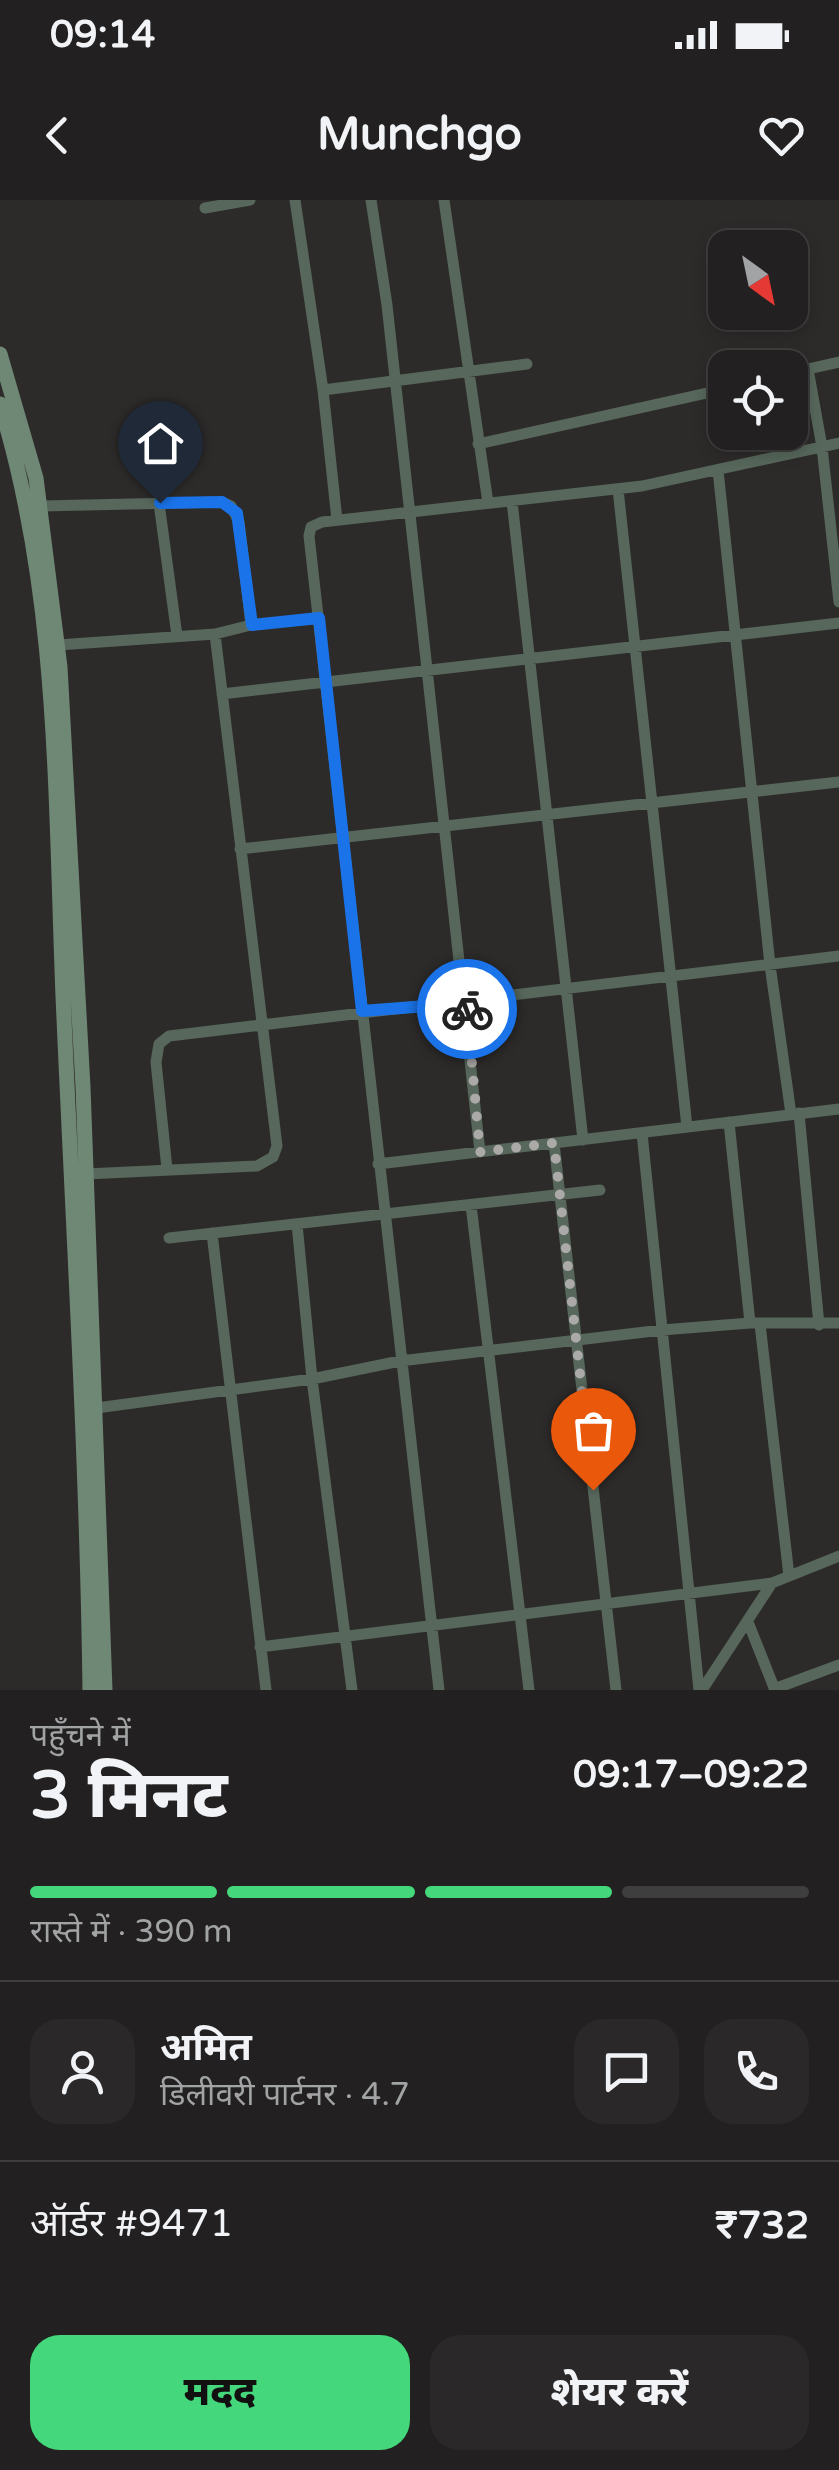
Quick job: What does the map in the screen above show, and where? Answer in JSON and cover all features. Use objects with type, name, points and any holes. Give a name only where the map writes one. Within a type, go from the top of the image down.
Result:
[{"type":"street","points":[[206,208],[250,200]]},
{"type":"street","points":[[295,200],[324,390],[337,520]]},
{"type":"street","points":[[371,200],[410,512],[480,1152]]},
{"type":"street","points":[[444,200],[488,504]]},
{"type":"street","points":[[0,354],[31,457],[41,506],[58,645],[71,828],[86,1174],[90,1690]]},
{"type":"street","points":[[839,362],[808,369],[822,446],[839,602]]},
{"type":"street","points":[[324,390],[527,364]]},
{"type":"street","points":[[478,444],[708,393]]},
{"type":"street","points":[[0,404],[28,502],[51,698],[74,1178],[105,1690]]},
{"type":"street","points":[[439,1690],[383,1214],[311,527],[337,520],[618,489],[839,442]]},
{"type":"street","points":[[718,470],[770,965],[795,1114],[818,1325]]},
{"type":"street","points":[[618,489],[687,1127]]},
{"type":"street","points":[[512,501],[583,1140]]},
{"type":"street","points":[[41,506],[222,502],[237,513],[252,625]]},
{"type":"street","points":[[160,503],[176,636]]},
{"type":"street","points":[[58,645],[215,634],[252,625],[319,618]]},
{"type":"street","points":[[222,694],[839,622]]},
{"type":"street","points":[[86,1174],[257,1166],[273,1157],[276,1146],[215,634]]},
{"type":"street","points":[[240,849],[839,782]]},
{"type":"street","points":[[167,1169],[156,1062],[159,1044],[168,1036],[839,956]]},
{"type":"street","points":[[378,1164],[839,1109]]},
{"type":"street","points":[[729,1122],[789,1576]]},
{"type":"street","points":[[642,1132],[701,1690]]},
{"type":"street","points":[[554,1143],[616,1690]]},
{"type":"street","points":[[168,1238],[600,1190]]},
{"type":"street","points":[[471,1205],[529,1690]]},
{"type":"street","points":[[298,1224],[312,1379],[352,1690]]},
{"type":"street","points":[[212,1234],[266,1690]]},
{"type":"street","points":[[87,1409],[312,1379],[400,1361],[662,1330],[755,1323],[839,1323]]},
{"type":"street","points":[[260,1646],[772,1582],[839,1556]]},
{"type":"street","points":[[701,1690],[772,1582]]},
{"type":"street","points":[[748,1622],[775,1690],[839,1665]]},
{"type":"way so far","points":[[467,1009],[480,1152],[554,1143],[593,1490]]},
{"type":"route","points":[[160,503],[222,502],[237,513],[252,625],[319,618],[362,1011],[466,1003],[467,1009]]}]
